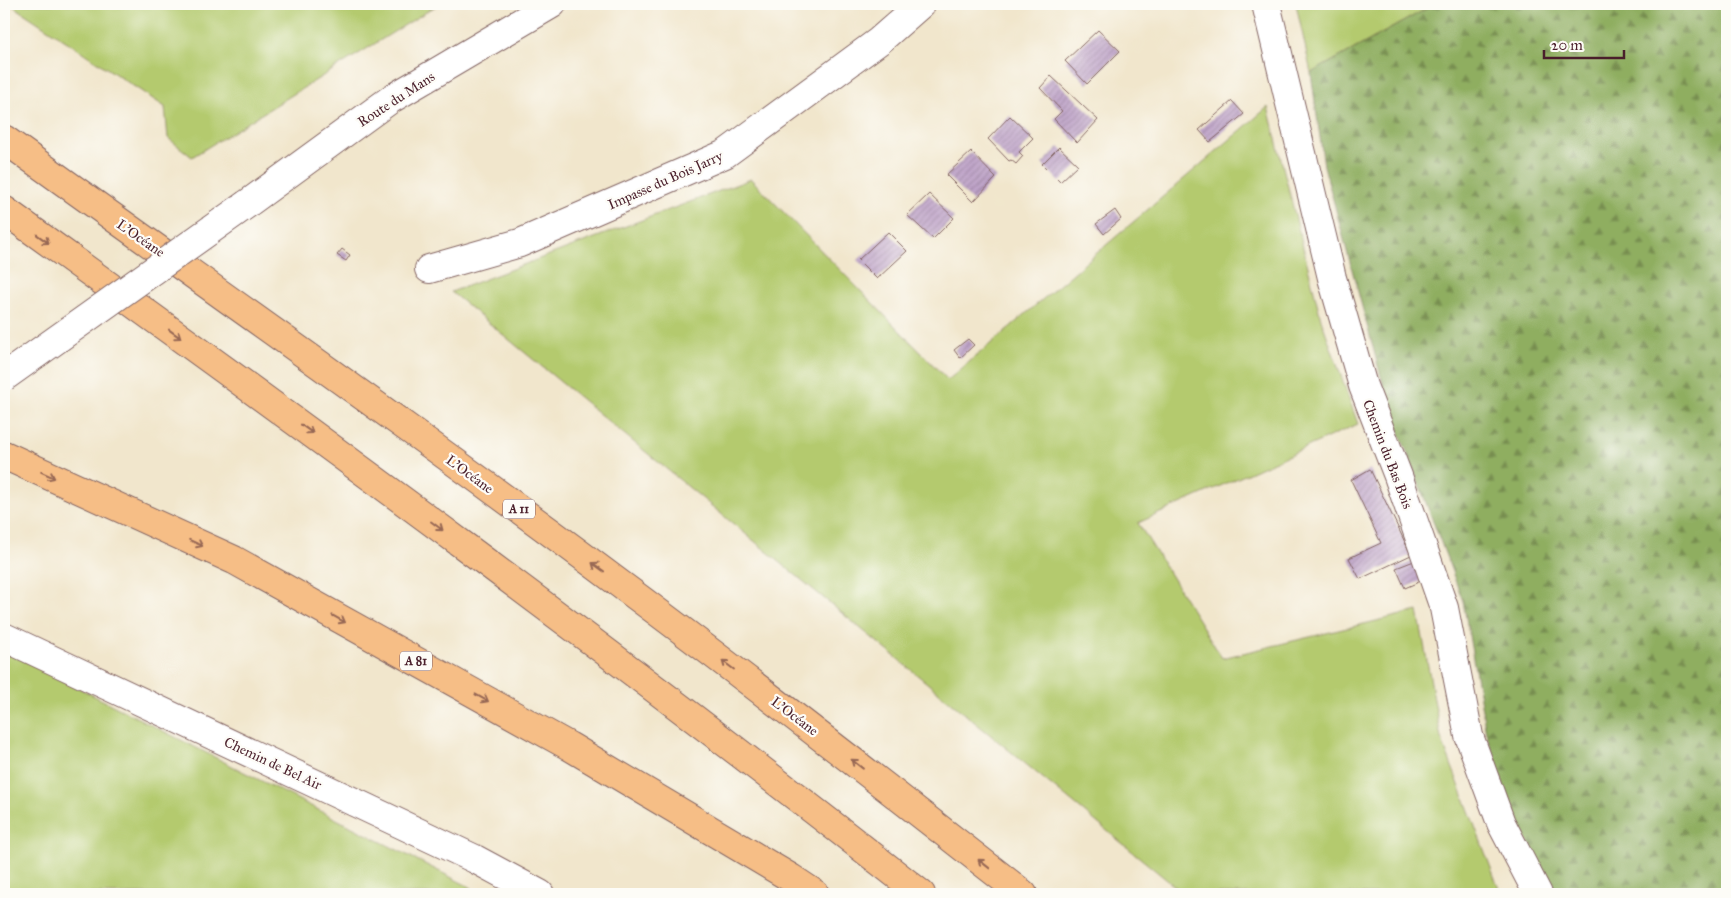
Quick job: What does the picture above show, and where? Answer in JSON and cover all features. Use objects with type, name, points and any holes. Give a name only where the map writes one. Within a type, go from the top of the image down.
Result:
[{"type":"highway","name":"L’Océane","points":[[4,140],[262,323],[623,585],[824,738],[1023,894]]},
{"type":"highway","points":[[4,210],[402,500],[775,780],[921,894]]},
{"type":"highway","name":"A 81","points":[[4,455],[234,560],[569,746],[815,894]]},
{"type":"street","name":"Route du Mans","points":[[4,377],[392,99],[552,4]]},
{"type":"street","name":"Impasse du Bois Jarry","points":[[429,269],[520,243],[725,154],[879,41],[921,4]]},
{"type":"street","name":"Chemin du Bas Bois","points":[[1266,4],[1332,278],[1362,386],[1398,476],[1444,608],[1469,736],[1501,823],[1538,894]]},
{"type":"street","name":"Chemin de Bel Air","points":[[4,637],[475,859],[540,894]]},
{"type":"green space","points":[[10,4],[439,4],[192,157],[168,138],[165,107]]},
{"type":"green space","points":[[1296,4],[1435,4],[1311,73]]},
{"type":"green space","points":[[1435,4],[1727,4],[1727,894],[1554,894],[1513,813],[1486,733],[1463,601],[1387,399],[1324,166],[1311,73]]},
{"type":"green space","points":[[1268,107],[1321,319],[1358,424],[1138,523],[1222,658],[1418,611],[1441,738],[1501,894],[1184,894],[451,292],[751,179],[948,380]]},
{"type":"green space","points":[[4,650],[472,888],[467,894],[4,894]]},
{"type":"building","points":[[1098,30],[1120,51],[1087,84],[1065,61]]},
{"type":"building","points":[[1051,76],[1098,120],[1077,143],[1054,119],[1062,111],[1040,88]]},
{"type":"building","points":[[1232,101],[1244,114],[1210,142],[1199,130]]},
{"type":"building","points":[[1010,116],[1033,138],[1019,152],[1023,156],[1016,164],[1011,160],[1009,161],[988,139]]},
{"type":"building","points":[[1059,147],[1078,165],[1060,182],[1042,164]]},
{"type":"building","points":[[971,152],[996,178],[973,202],[946,175]]},
{"type":"building","points":[[929,194],[954,218],[933,239],[907,215]]},
{"type":"building","points":[[1115,210],[1121,219],[1104,234],[1096,224]]},
{"type":"building","points":[[888,232],[907,251],[877,279],[858,260]]},
{"type":"building","points":[[342,249],[350,255],[346,261],[337,255]]},
{"type":"building","points":[[968,339],[974,345],[960,358],[954,350]]},
{"type":"building","points":[[1370,469],[1411,555],[1360,579],[1349,558],[1381,543],[1351,480]]},
{"type":"building","points":[[1414,561],[1423,580],[1405,588],[1396,568]]}]
